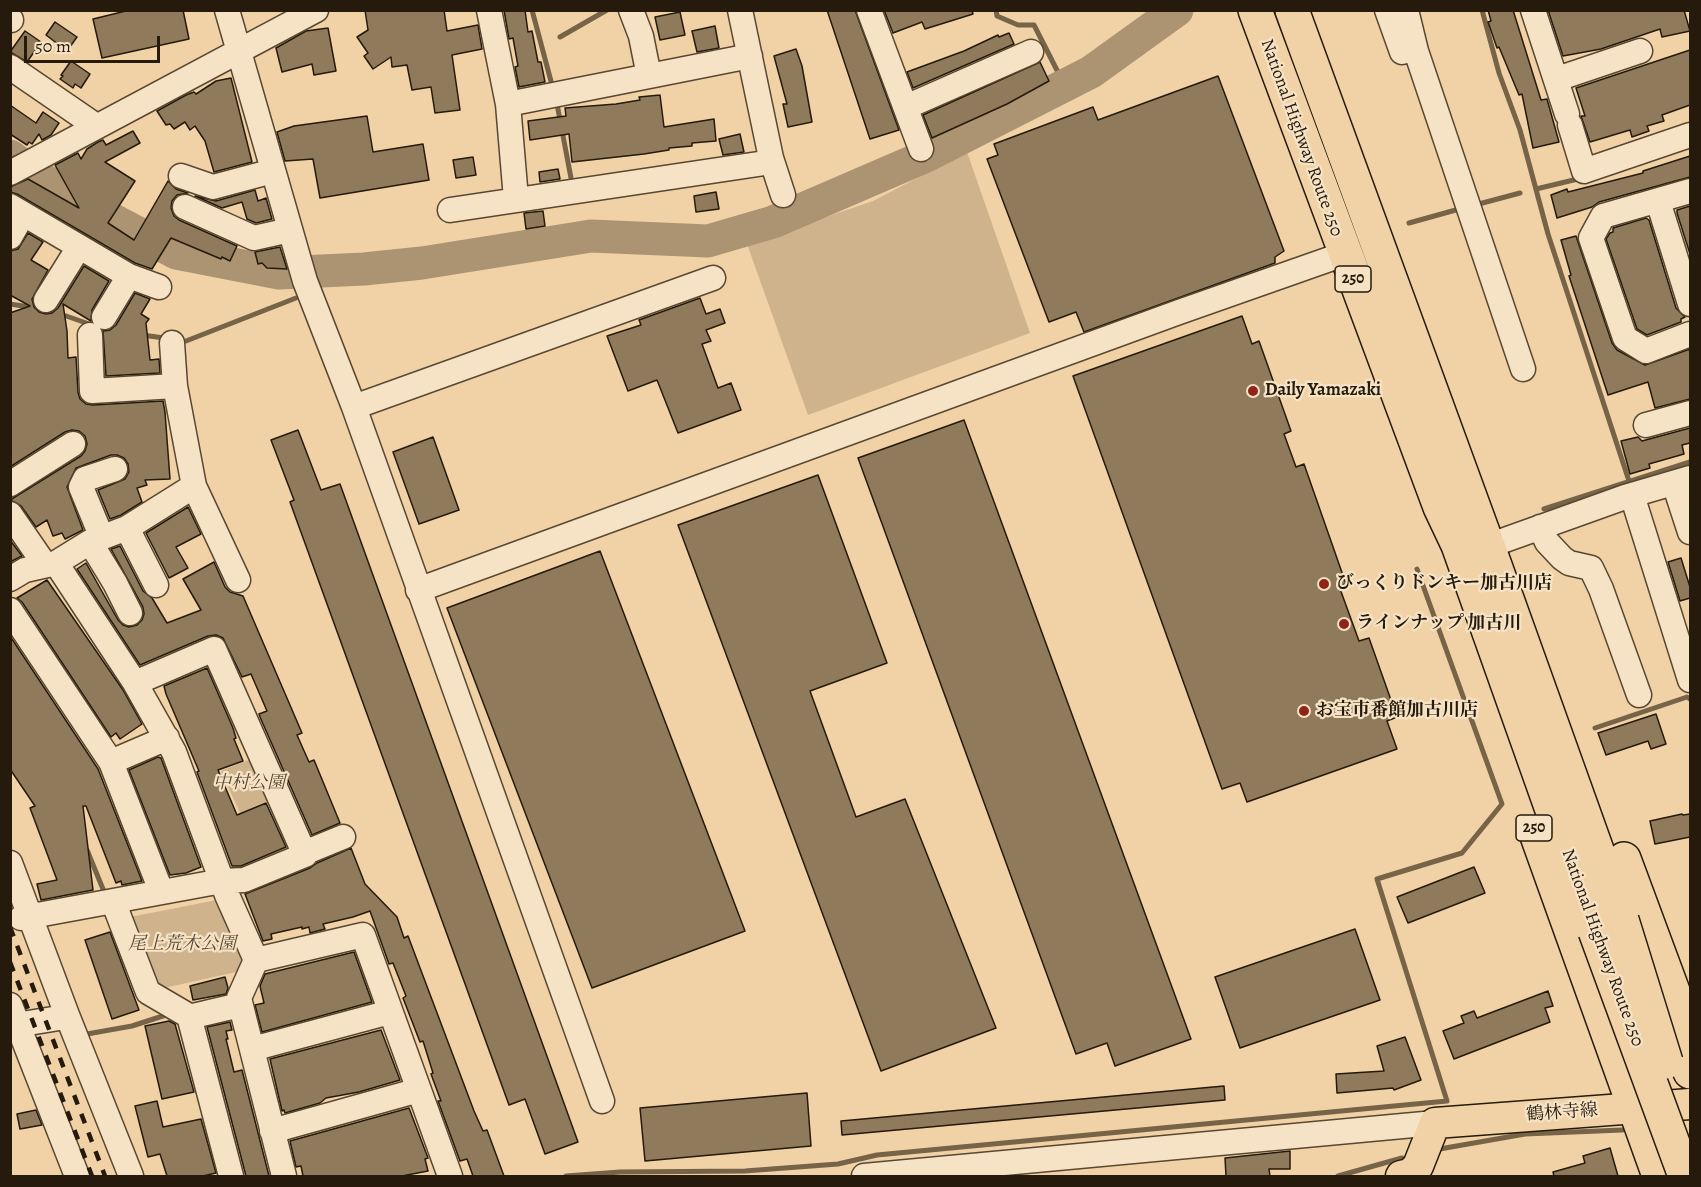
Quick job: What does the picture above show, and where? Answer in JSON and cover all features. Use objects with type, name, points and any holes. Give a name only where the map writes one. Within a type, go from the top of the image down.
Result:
[{"type":"highway","name":"National Highway Route 250","points":[[1255,10],[1440,507],[1473,546]]},
{"type":"highway","name":"National Highway Route 250","points":[[1292,10],[1473,546],[1608,926],[1685,1176]]},
{"type":"highway","name":"250","points":[[1659,1176],[1575,946],[1454,596],[1473,546],[1519,581],[1690,1037]]},
{"type":"highway","name":"National Highway Route 250","points":[[1608,926],[1639,973],[1657,1036],[1690,1129]]},
{"type":"highway","name":"250","points":[[1639,973],[1676,1035],[1690,1072]]},
{"type":"main road","name":"鶴林寺線","points":[[1435,1123],[1690,1104]]},
{"type":"main road","points":[[1401,1176],[1410,1174],[1418,1166],[1435,1123]]},
{"type":"street","points":[[226,10],[303,275],[354,407],[602,1101]]},
{"type":"street","points":[[11,173],[316,10]]},
{"type":"street","points":[[489,10],[508,104],[516,199]]},
{"type":"street","points":[[631,10],[641,36],[649,76]]},
{"type":"street","points":[[740,10],[771,158],[783,195]]},
{"type":"street","points":[[869,10],[921,149]]},
{"type":"street","points":[[1387,10],[1446,169],[1463,190]]},
{"type":"street","points":[[1406,10],[1416,51],[1523,369]]},
{"type":"street","points":[[1533,10],[1569,119],[1568,150],[1584,171],[1690,135]]},
{"type":"street","points":[[1557,79],[1640,51]]},
{"type":"street","points":[[906,107],[1031,52]]},
{"type":"street","points":[[508,104],[750,56]]},
{"type":"street","points":[[10,67],[96,126]]},
{"type":"street","points":[[450,210],[765,163],[771,158]]},
{"type":"street","points":[[181,176],[213,187],[273,171]]},
{"type":"street","points":[[1690,191],[1603,216],[1591,238],[1625,338],[1646,351],[1690,334]]},
{"type":"street","points":[[1658,201],[1690,304]]},
{"type":"street","points":[[185,207],[254,238],[290,230]]},
{"type":"street","points":[[10,237],[17,210],[129,276],[159,287]]},
{"type":"street","points":[[46,300],[80,247]]},
{"type":"street","points":[[418,590],[1344,254]]},
{"type":"street","points":[[129,276],[97,326],[92,391],[175,386]]},
{"type":"street","points":[[354,407],[713,278]]},
{"type":"street","points":[[172,344],[175,386],[194,486],[238,580]]},
{"type":"street","points":[[1646,425],[1690,413]]},
{"type":"street","points":[[10,484],[73,444]]},
{"type":"street","points":[[115,469],[85,479],[81,487],[96,540],[129,612]]},
{"type":"street","points":[[1473,546],[1540,527],[1682,480],[1690,532]]},
{"type":"street","points":[[10,579],[25,570],[50,564],[96,540],[127,528],[194,486]]},
{"type":"street","points":[[1632,495],[1690,680]]},
{"type":"street","points":[[10,514],[50,564],[135,683],[174,752],[222,881],[256,960],[239,998],[284,1176]]},
{"type":"street","points":[[1540,527],[1546,542],[1562,558],[1569,563],[1591,568],[1601,589],[1639,695]]},
{"type":"street","points":[[127,528],[156,585]]},
{"type":"street","points":[[10,610],[111,762],[161,891]]},
{"type":"street","points":[[135,683],[214,650],[304,853]]},
{"type":"street","points":[[111,762],[167,738]]},
{"type":"street","points":[[26,917],[161,891],[244,879],[344,837]]},
{"type":"street","points":[[10,863],[26,917],[68,1015],[131,1176]]},
{"type":"street","points":[[112,901],[148,992],[189,1017],[231,1176]]},
{"type":"street","points":[[256,960],[363,935],[450,1176]]},
{"type":"street","points":[[189,1017],[240,1005]]},
{"type":"street","points":[[252,1049],[390,1012]]},
{"type":"street","points":[[68,1015],[59,1018],[13,1018],[77,1176]]},
{"type":"street","points":[[272,1131],[419,1090]]},
{"type":"street","points":[[864,1176],[1435,1123]]},
{"type":"green space","points":[[967,152],[1030,333],[808,415],[747,244],[873,201]]},
{"type":"green space","name":"中村公園","points":[[258,756],[276,797],[240,813],[221,771]]},
{"type":"green space","name":"尾上荒木公園","points":[[222,899],[246,960],[241,971],[155,990],[130,917]]},
{"type":"building","points":[[130,10],[183,10],[189,39],[102,58],[93,19]]},
{"type":"building","points":[[365,10],[444,10],[447,31],[478,25],[482,49],[452,55],[460,110],[435,113],[431,87],[412,90],[407,65],[392,67],[391,57],[373,69],[364,56],[368,53],[357,37],[368,30]]},
{"type":"building","points":[[504,10],[525,10],[528,32],[532,31],[538,62],[541,62],[545,82],[519,87],[513,38],[509,39]]},
{"type":"building","points":[[827,10],[855,10],[899,130],[870,139]]},
{"type":"building","points":[[884,10],[972,10],[973,14],[925,29],[922,22],[893,33]]},
{"type":"building","points":[[1488,10],[1513,10],[1541,100],[1547,99],[1559,142],[1533,148],[1522,94],[1519,95],[1499,47],[1497,48],[1488,22],[1491,21]]},
{"type":"building","points":[[1548,10],[1684,10],[1690,31],[1662,37],[1660,29],[1601,49],[1563,56]]},
{"type":"building","points":[[680,12],[685,35],[660,40],[655,17]]},
{"type":"building","points":[[55,22],[77,37],[67,51],[46,35]]},
{"type":"building","points":[[715,26],[719,48],[697,52],[692,31]]},
{"type":"building","points":[[328,28],[336,71],[314,75],[312,64],[282,72],[276,48],[306,31]]},
{"type":"building","points":[[25,31],[41,42],[27,62],[10,52]]},
{"type":"building","points":[[1009,33],[1014,44],[913,88],[907,72],[964,51],[998,35],[999,37]]},
{"type":"building","points":[[796,49],[802,66],[812,122],[788,127],[783,104],[787,104],[774,56]]},
{"type":"building","points":[[1690,50],[1690,105],[1662,115],[1664,121],[1647,126],[1649,131],[1632,137],[1630,130],[1590,142],[1581,116],[1585,116],[1576,88]]},
{"type":"building","points":[[71,61],[90,74],[81,88],[75,84],[73,88],[60,79]]},
{"type":"building","points":[[1040,62],[1049,81],[1007,104],[932,138],[923,115]]},
{"type":"building","points":[[1218,76],[1284,251],[1275,257],[1275,263],[1084,332],[1076,312],[1049,322],[987,159],[998,155],[994,144],[1093,107],[1098,120]]},
{"type":"building","points":[[231,78],[252,162],[214,172],[205,141],[195,126],[190,130],[185,122],[174,129],[170,124],[166,125],[157,111],[186,95],[194,92],[196,94],[216,81]]},
{"type":"building","points":[[660,95],[664,127],[714,119],[716,141],[692,143],[692,146],[669,148],[669,150],[644,154],[572,162],[569,134],[530,140],[528,121],[566,116],[565,108],[616,104],[640,100],[639,97]]},
{"type":"building","points":[[10,105],[36,123],[43,112],[59,123],[51,135],[42,140],[39,134],[32,144],[29,142],[27,145],[10,134]]},
{"type":"building","points":[[367,116],[373,152],[423,144],[429,180],[320,198],[313,159],[285,161],[277,132],[294,126]]},
{"type":"building","points":[[133,131],[140,143],[105,162],[135,181],[108,223],[134,240],[168,181],[176,189],[188,193],[177,195],[172,201],[171,208],[174,216],[237,246],[230,261],[171,238],[152,269],[135,263],[10,192],[10,187],[28,179],[79,208],[55,165],[78,153],[81,159],[87,149],[98,142],[103,140],[106,145]]},
{"type":"building","points":[[740,134],[744,152],[723,155],[719,139]]},
{"type":"building","points":[[1690,156],[1690,177],[1599,202],[1592,207],[1557,218],[1551,195],[1567,189],[1568,192],[1643,173],[1643,171]]},
{"type":"building","points":[[473,157],[476,175],[456,178],[453,160]]},
{"type":"building","points":[[558,169],[560,179],[540,182],[539,172]]},
{"type":"building","points":[[255,190],[258,201],[266,198],[272,219],[256,223],[247,219],[242,202],[222,208],[195,196],[216,201]]},
{"type":"building","points":[[716,192],[719,209],[696,212],[694,196]]},
{"type":"building","points":[[1690,206],[1690,254],[1677,210]]},
{"type":"building","points":[[543,211],[545,226],[526,229],[524,213]]},
{"type":"building","points":[[1646,218],[1649,220],[1676,308],[1685,317],[1681,319],[1681,322],[1647,335],[1637,329],[1606,239],[1613,232],[1613,228]]},
{"type":"building","points":[[28,233],[43,242],[31,260],[48,270],[32,299],[34,307],[39,312],[52,313],[58,308],[84,266],[109,281],[92,310],[91,321],[63,304],[68,358],[76,357],[80,399],[86,404],[93,405],[163,401],[165,412],[170,479],[145,480],[147,485],[137,488],[142,502],[110,519],[98,490],[125,479],[129,472],[124,458],[111,455],[76,468],[67,487],[83,530],[65,539],[62,533],[53,536],[47,520],[36,527],[21,506],[10,500],[81,456],[87,444],[85,436],[79,431],[65,432],[10,467],[10,313],[30,306],[10,295],[10,251],[18,249]]},
{"type":"building","points":[[1576,236],[1612,343],[1617,350],[1645,365],[1690,349],[1690,399],[1655,408],[1648,382],[1608,395],[1569,276],[1571,275],[1561,240]]},
{"type":"building","points":[[280,247],[287,269],[267,268],[262,263],[258,264],[255,252]]},
{"type":"building","points":[[135,293],[150,299],[141,314],[149,319],[146,323],[150,360],[159,359],[160,373],[106,376],[103,331],[110,330],[116,325]]},
{"type":"building","points":[[700,298],[706,314],[720,309],[725,323],[706,330],[711,341],[702,344],[718,388],[731,383],[741,410],[678,433],[657,380],[628,391],[607,336],[641,325],[639,320]]},
{"type":"building","points":[[1242,316],[1252,344],[1259,341],[1291,431],[1284,434],[1296,467],[1304,464],[1346,584],[1339,586],[1359,641],[1369,638],[1397,717],[1387,721],[1397,749],[1247,802],[1240,783],[1222,789],[1073,376]]},
{"type":"building","points":[[964,420],[1191,1039],[1115,1066],[1107,1043],[1076,1054],[858,458]]},
{"type":"building","points":[[1690,428],[1690,443],[1682,445],[1684,454],[1649,464],[1650,468],[1630,474],[1621,441],[1638,437],[1642,441]]},
{"type":"building","points":[[298,430],[321,490],[340,484],[578,1142],[545,1154],[525,1099],[509,1105],[290,502],[294,500],[271,440]]},
{"type":"building","points":[[433,437],[459,510],[419,524],[393,452]]},
{"type":"building","points":[[818,475],[887,663],[810,691],[856,817],[905,799],[996,1028],[881,1071],[678,525]]},
{"type":"building","points":[[188,507],[201,534],[176,547],[188,568],[169,578],[146,533]]},
{"type":"building","points":[[10,540],[22,556],[10,562]]},
{"type":"building","points":[[120,546],[143,591],[152,598],[167,623],[201,610],[183,579],[214,562],[225,587],[230,592],[243,596],[302,733],[297,735],[309,762],[314,760],[340,823],[312,835],[260,717],[259,714],[267,711],[251,674],[242,677],[223,638],[216,635],[208,636],[140,665],[77,569],[86,563],[118,620],[129,627],[137,625],[144,614],[143,607],[111,549]]},
{"type":"building","points":[[600,551],[745,931],[592,988],[447,608]]},
{"type":"building","points":[[1681,558],[1690,587],[1690,598],[1680,601],[1668,562]]},
{"type":"building","points":[[47,580],[123,690],[142,724],[120,739],[116,733],[111,737],[22,602],[17,598]]},
{"type":"building","points":[[10,636],[98,769],[142,881],[122,885],[121,881],[116,883],[86,806],[83,806],[93,890],[41,900],[37,884],[57,880],[30,808],[35,806],[10,769]]},
{"type":"building","points":[[207,668],[233,728],[236,738],[234,739],[243,761],[218,770],[237,815],[266,803],[286,847],[241,866],[232,866],[197,772],[199,771],[164,686]]},
{"type":"building","points":[[1656,714],[1666,744],[1651,749],[1648,741],[1606,755],[1598,733]]},
{"type":"building","points":[[158,757],[161,758],[201,867],[186,873],[170,875],[129,770]]},
{"type":"building","points":[[1690,814],[1690,837],[1655,844],[1650,821]]},
{"type":"building","points":[[351,848],[365,884],[397,917],[404,938],[408,936],[474,1111],[483,1131],[487,1130],[504,1176],[473,1176],[467,1159],[460,1161],[438,1101],[441,1101],[431,1074],[433,1073],[423,1041],[420,1042],[403,998],[406,996],[393,963],[389,964],[370,911],[323,924],[325,929],[310,933],[309,927],[302,929],[302,927],[271,934],[272,939],[263,941],[245,894],[310,868]]},
{"type":"building","points":[[1474,867],[1485,893],[1408,923],[1397,897]]},
{"type":"building","points":[[1355,929],[1380,1000],[1240,1048],[1215,977]]},
{"type":"building","points":[[110,932],[139,1010],[112,1019],[85,940]]},
{"type":"building","points":[[354,952],[372,1002],[262,1032],[255,1005],[264,1003],[260,986],[265,974]]},
{"type":"building","points":[[225,977],[228,988],[226,994],[193,1000],[190,986]]},
{"type":"building","points":[[1548,991],[1553,1006],[1545,1008],[1550,1022],[1454,1059],[1443,1031],[1464,1023],[1461,1016],[1474,1011],[1477,1018]]},
{"type":"building","points":[[169,1021],[175,1024],[194,1092],[162,1099],[145,1026]]},
{"type":"building","points":[[230,1022],[232,1030],[226,1031],[228,1039],[226,1039],[234,1072],[242,1070],[269,1176],[246,1176],[207,1027]]},
{"type":"building","points":[[381,1030],[400,1080],[359,1092],[326,1098],[320,1103],[285,1113],[284,1110],[282,1111],[270,1059]]},
{"type":"building","points":[[1405,1037],[1421,1080],[1394,1090],[1393,1088],[1337,1093],[1336,1074],[1384,1071],[1377,1046]]},
{"type":"building","points":[[1224,1086],[1225,1100],[842,1135],[841,1121]]},
{"type":"building","points":[[807,1093],[811,1146],[645,1161],[640,1108]]},
{"type":"building","points":[[157,1101],[163,1127],[201,1119],[216,1173],[203,1176],[167,1176],[160,1154],[148,1157],[135,1106]]},
{"type":"building","points":[[409,1108],[428,1158],[425,1159],[428,1171],[402,1176],[303,1176],[301,1166],[296,1167],[290,1141]]},
{"type":"building","points":[[36,1110],[42,1125],[20,1129],[17,1114]]},
{"type":"building","points":[[1610,1148],[1618,1176],[1554,1176],[1553,1172],[1585,1163],[1583,1156]]},
{"type":"building","points":[[1290,1151],[1290,1169],[1269,1169],[1270,1176],[1226,1176],[1225,1158]]},
{"type":"waterway","points":[[532,10],[552,85]]},
{"type":"waterway","points":[[560,37],[607,10]]},
{"type":"waterway","points":[[996,10],[997,16],[1018,25],[1034,25],[1065,86]]},
{"type":"waterway","points":[[10,156],[37,176],[176,253],[279,273],[364,269],[422,263],[591,236],[708,241],[773,222],[926,156],[1091,72],[1177,10]]},
{"type":"waterway","points":[[1482,10],[1499,73],[1520,130],[1548,234],[1629,481]]},
{"type":"waterway","points":[[557,104],[571,178]]},
{"type":"waterway","points":[[1536,189],[1582,178]]},
{"type":"waterway","points":[[1475,205],[1520,193]]},
{"type":"waterway","points":[[1409,223],[1463,208]]},
{"type":"waterway","points":[[186,341],[296,298]]},
{"type":"waterway","points":[[10,304],[49,310],[92,325]]},
{"type":"waterway","points":[[142,335],[164,338]]},
{"type":"waterway","points":[[1544,509],[1690,462]]},
{"type":"waterway","points":[[566,1176],[620,1172],[745,1171],[838,1164],[877,1155],[1447,1101],[1377,879],[1462,853],[1502,804],[1417,569]]},
{"type":"waterway","points":[[1595,728],[1687,697],[1690,699]]},
{"type":"waterway","points":[[87,850],[105,894]]},
{"type":"waterway","points":[[87,1034],[132,1026],[169,1014]]},
{"type":"waterway","points":[[1434,1150],[1525,1134],[1622,1130]]},
{"type":"waterway","points":[[1338,1176],[1402,1158]]},
{"type":"railway","points":[[10,927],[105,1176]]},
{"type":"railway","points":[[10,962],[92,1176]]},
{"type":"place","name":"Daily Yamazaki","points":[[1253,391]]},
{"type":"place","name":"びっくりドンキー加古川店","points":[[1324,584]]},
{"type":"place","name":"ラインナップ 加古川","points":[[1344,624]]},
{"type":"place","name":"お宝市番館加古川店","points":[[1304,711]]}]
